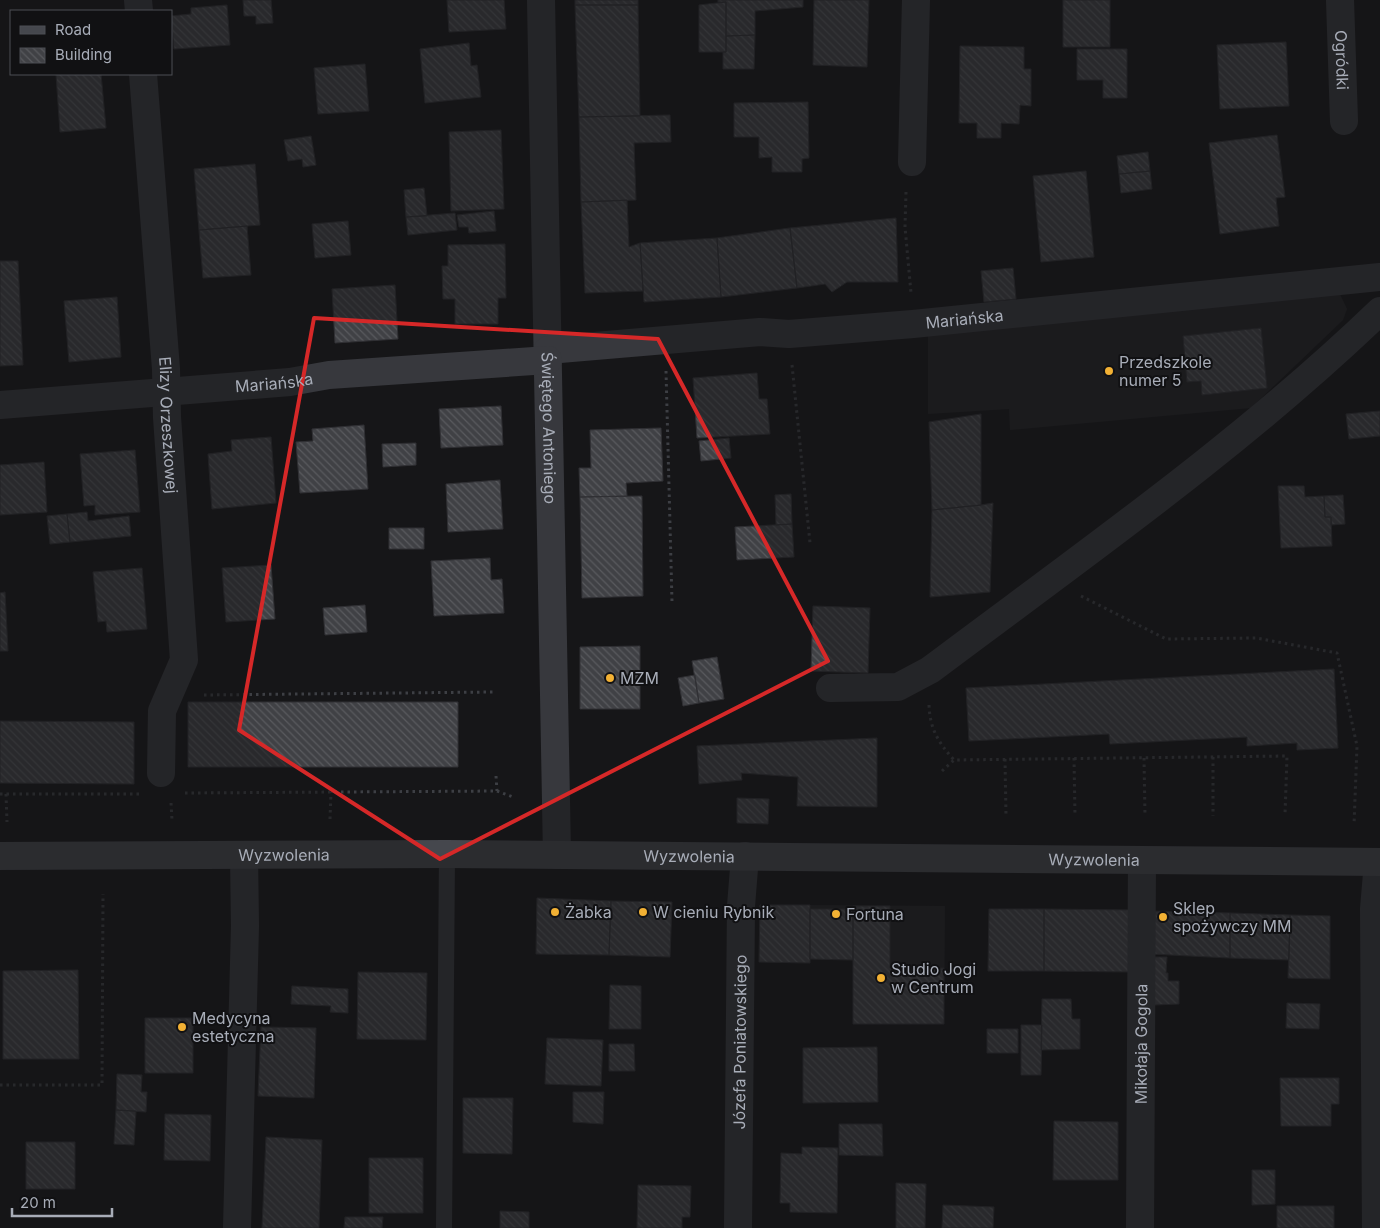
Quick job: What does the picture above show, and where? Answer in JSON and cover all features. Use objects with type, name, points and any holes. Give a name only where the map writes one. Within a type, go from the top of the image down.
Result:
[{"type":"main road","name":"Wyzwolenia","points":[[0,856],[447,854],[1379,863]]},
{"type":"street","name":"Świętego Antoniego","points":[[541,0],[557,855]]},
{"type":"street","points":[[912,162],[916,0]]},
{"type":"street","name":"Ogródki","points":[[1340,0],[1344,121]]},
{"type":"street","name":"Elizy Orzeszkowej","points":[[143,75],[167,392],[167,417],[184,660],[162,711],[161,774]]},
{"type":"street","name":"Mariańska","points":[[0,405],[290,382],[330,374],[548,355],[664,340],[760,332],[789,334],[914,324],[1380,277]]},
{"type":"street","points":[[830,688],[898,687],[930,670],[1153,502],[1275,405],[1380,311]]},
{"type":"street","points":[[237,1228],[245,926],[244,855]]},
{"type":"street","name":"Józefa Poniatowskiego","points":[[738,1228],[741,906],[745,856]]},
{"type":"street","name":"Mikołaja Gogola","points":[[1140,1228],[1142,860]]},
{"type":"street","points":[[1376,1228],[1374,909],[1379,863]]},
{"type":"lane","points":[[444,1228],[447,854]]},
{"type":"path","points":[[912,162],[907,173],[905,227],[914,324]]},
{"type":"path","points":[[789,334],[810,543]]},
{"type":"path","points":[[664,340],[672,602]]},
{"type":"path","points":[[1050,580],[1166,639],[1256,638],[1337,653],[1357,746],[1354,825]]},
{"type":"path","points":[[930,670],[930,714],[933,731],[940,744],[954,760]]},
{"type":"path","points":[[169,694],[493,692]]},
{"type":"path","points":[[942,771],[954,760],[1287,756],[1285,814]]},
{"type":"path","points":[[1213,757],[1213,816]]},
{"type":"path","points":[[1074,758],[1075,816]]},
{"type":"path","points":[[1144,758],[1145,816]]},
{"type":"path","points":[[1005,759],[1006,816]]},
{"type":"path","points":[[496,776],[497,791]]},
{"type":"path","points":[[181,794],[497,791],[513,798]]},
{"type":"path","points":[[330,819],[331,792]]},
{"type":"path","points":[[0,794],[142,794]]},
{"type":"path","points":[[6,794],[7,822]]},
{"type":"path","points":[[0,1085],[102,1085],[103,894]]},
{"type":"highlighted area","points":[[314,318],[658,339],[828,661],[440,859],[239,730]]},
{"type":"shaded area","name":"Przedszkole numer 5","points":[[1338,290],[1347,309],[1343,320],[1251,408],[1010,430],[1009,409],[928,414],[928,335]]},
{"type":"shaded area","points":[[810,905],[945,906],[944,1024],[853,1024],[853,960],[810,959]]},
{"type":"building","points":[[243,0],[271,0],[273,23],[256,24],[256,16],[244,16]]},
{"type":"building","points":[[447,0],[504,0],[506,29],[449,32]]},
{"type":"building","points":[[575,0],[638,0],[638,5],[575,5]]},
{"type":"building","points":[[718,0],[803,0],[803,7],[755,11],[755,35],[726,36],[726,2],[718,2]]},
{"type":"building","points":[[814,0],[869,0],[867,67],[813,65]]},
{"type":"building","points":[[1063,0],[1110,0],[1110,47],[1063,47]]},
{"type":"building","points":[[726,2],[726,52],[699,52],[699,5]]},
{"type":"building","points":[[227,5],[230,45],[174,49],[172,16],[191,14],[191,8]]},
{"type":"building","points":[[575,5],[638,5],[640,116],[579,117]]},
{"type":"building","points":[[755,35],[754,69],[723,69],[723,52],[726,52],[726,36]]},
{"type":"building","points":[[1286,42],[1289,106],[1220,109],[1217,45]]},
{"type":"building","points":[[469,43],[471,66],[477,65],[481,97],[425,103],[420,49]]},
{"type":"building","points":[[960,46],[1024,47],[1024,69],[1031,69],[1031,106],[1020,105],[1019,124],[1001,123],[1001,138],[977,138],[977,123],[959,123]]},
{"type":"building","points":[[1077,49],[1127,49],[1127,98],[1103,98],[1103,80],[1077,80]]},
{"type":"building","points":[[365,64],[369,111],[318,114],[314,68]]},
{"type":"building","points":[[56,75],[101,75],[106,128],[60,132]]},
{"type":"building","points":[[808,102],[809,158],[802,159],[802,172],[772,172],[772,157],[759,158],[759,137],[734,137],[734,103]]},
{"type":"building","points":[[670,115],[671,142],[634,143],[636,200],[581,202],[579,117]]},
{"type":"building","points":[[501,130],[504,209],[451,211],[449,132]]},
{"type":"building","points":[[1277,135],[1285,197],[1276,198],[1279,226],[1220,234],[1209,143]]},
{"type":"building","points":[[311,136],[316,165],[303,167],[302,159],[288,161],[284,140]]},
{"type":"building","points":[[1148,152],[1150,171],[1119,174],[1117,156]]},
{"type":"building","points":[[255,164],[260,225],[199,230],[194,169]]},
{"type":"building","points":[[1086,171],[1094,257],[1041,262],[1033,176]]},
{"type":"building","points":[[1150,171],[1152,189],[1121,193],[1119,174]]},
{"type":"building","points":[[424,188],[427,216],[406,217],[404,190]]},
{"type":"building","points":[[627,200],[629,247],[640,243],[643,291],[585,293],[581,202]]},
{"type":"building","points":[[494,211],[496,231],[469,233],[468,227],[459,227],[457,215]]},
{"type":"building","points":[[455,213],[457,230],[408,235],[406,217]]},
{"type":"building","points":[[896,218],[898,282],[847,282],[832,292],[825,284],[797,288],[790,228]]},
{"type":"building","points":[[348,221],[351,255],[315,258],[312,224]]},
{"type":"building","points":[[247,226],[251,275],[203,278],[199,230]]},
{"type":"building","points":[[790,228],[797,288],[721,297],[717,238]]},
{"type":"building","points":[[717,238],[721,297],[644,302],[640,243]]},
{"type":"building","points":[[505,244],[506,298],[498,298],[498,324],[455,324],[455,299],[443,299],[442,266],[448,266],[448,245]]},
{"type":"building","points":[[0,261],[18,261],[23,365],[0,366]]},
{"type":"building","points":[[1013,268],[1016,299],[984,302],[981,271]]},
{"type":"building","points":[[395,285],[398,339],[335,343],[332,289]]},
{"type":"building","points":[[117,297],[121,357],[69,362],[64,301]]},
{"type":"building","points":[[1261,328],[1267,388],[1202,395],[1201,381],[1187,382],[1183,336]]},
{"type":"building","points":[[757,373],[759,399],[767,399],[770,434],[697,438],[693,378]]},
{"type":"building","points":[[501,406],[503,445],[441,448],[439,409]]},
{"type":"building","points":[[1380,411],[1380,436],[1349,439],[1346,414]]},
{"type":"building","points":[[981,414],[981,505],[932,510],[929,422]]},
{"type":"building","points":[[364,425],[368,489],[300,493],[296,442],[313,441],[312,429]]},
{"type":"building","points":[[661,428],[663,481],[626,483],[627,496],[580,497],[579,468],[591,468],[590,430]]},
{"type":"building","points":[[271,437],[276,503],[212,509],[208,454],[232,451],[231,440]]},
{"type":"building","points":[[729,438],[731,458],[701,461],[699,441]]},
{"type":"building","points":[[416,443],[416,465],[383,467],[382,444]]},
{"type":"building","points":[[135,450],[140,512],[95,515],[95,505],[84,506],[80,454]]},
{"type":"building","points":[[44,462],[47,512],[0,515],[0,465]]},
{"type":"building","points":[[500,480],[503,529],[448,532],[446,484]]},
{"type":"building","points":[[1278,486],[1304,486],[1305,497],[1324,496],[1325,517],[1331,517],[1332,546],[1281,548]]},
{"type":"building","points":[[791,494],[792,524],[776,525],[775,495]]},
{"type":"building","points":[[1343,495],[1345,524],[1331,525],[1331,517],[1325,517],[1324,496]]},
{"type":"building","points":[[642,496],[643,596],[582,598],[580,497]]},
{"type":"building","points":[[993,503],[990,592],[930,597],[932,510]]},
{"type":"building","points":[[87,512],[88,521],[129,516],[131,536],[70,542],[67,514]]},
{"type":"building","points":[[67,514],[70,542],[50,544],[47,516]]},
{"type":"building","points":[[792,524],[794,557],[737,560],[735,527]]},
{"type":"building","points":[[389,528],[424,528],[424,549],[389,549]]},
{"type":"building","points":[[490,558],[491,580],[502,579],[504,613],[434,616],[431,561]]},
{"type":"building","points":[[271,565],[275,619],[226,622],[222,568]]},
{"type":"building","points":[[142,568],[147,629],[107,632],[106,621],[98,622],[93,572]]},
{"type":"building","points":[[5,592],[8,651],[0,651],[0,593]]},
{"type":"building","points":[[365,605],[367,632],[325,635],[323,608]]},
{"type":"building","points":[[813,606],[870,608],[868,673],[811,671]]},
{"type":"building","name":"MZM","points":[[640,646],[640,709],[580,709],[580,647]]},
{"type":"building","points":[[717,657],[724,699],[699,703],[692,661]]},
{"type":"building","points":[[1334,669],[1338,748],[1297,750],[1297,743],[1247,746],[1247,737],[1110,744],[1109,734],[969,741],[966,688]]},
{"type":"building","points":[[695,675],[699,703],[683,706],[678,678]]},
{"type":"building","points":[[188,702],[458,702],[458,767],[188,767]]},
{"type":"building","points":[[0,721],[134,722],[134,784],[0,783]]},
{"type":"building","points":[[877,738],[877,807],[797,806],[798,777],[741,773],[742,780],[699,784],[697,746]]},
{"type":"building","points":[[737,798],[769,799],[768,824],[737,823]]},
{"type":"building","points":[[537,898],[611,901],[609,955],[536,954]]},
{"type":"building","points":[[611,901],[672,902],[670,957],[609,955]]},
{"type":"building","points":[[760,905],[810,905],[810,963],[759,962]]},
{"type":"building","points":[[853,906],[890,906],[890,968],[944,968],[944,1024],[853,1024]]},
{"type":"building","points":[[810,909],[853,909],[853,960],[810,959]]},
{"type":"building","points":[[989,909],[1044,909],[1044,971],[988,971]]},
{"type":"building","points":[[1044,909],[1132,910],[1132,972],[1044,971]]},
{"type":"building","points":[[1151,911],[1230,913],[1230,958],[1151,954]]},
{"type":"building","points":[[1230,913],[1290,915],[1289,960],[1230,958]]},
{"type":"building","points":[[1290,915],[1330,916],[1330,979],[1288,978]]},
{"type":"building","points":[[1151,957],[1167,957],[1166,973],[1168,973],[1168,981],[1179,981],[1179,1004],[1153,1005]]},
{"type":"building","points":[[78,970],[79,1059],[3,1059],[3,971]]},
{"type":"building","points":[[358,972],[427,973],[426,1040],[357,1039]]},
{"type":"building","points":[[610,985],[641,986],[641,1029],[609,1029]]},
{"type":"building","points":[[292,986],[348,989],[348,1013],[330,1012],[331,1006],[291,1004]]},
{"type":"building","points":[[1042,999],[1071,999],[1072,1019],[1080,1019],[1080,1049],[1041,1050]]},
{"type":"building","points":[[1287,1003],[1320,1004],[1319,1029],[1286,1028]]},
{"type":"building","points":[[145,1018],[193,1018],[193,1073],[145,1073]]},
{"type":"building","points":[[1021,1025],[1042,1025],[1041,1075],[1021,1075]]},
{"type":"building","points":[[261,1027],[316,1028],[314,1098],[258,1096]]},
{"type":"building","points":[[987,1029],[1018,1029],[1018,1053],[987,1053]]},
{"type":"building","points":[[547,1038],[603,1040],[601,1086],[545,1084]]},
{"type":"building","points":[[609,1044],[634,1044],[635,1071],[609,1071]]},
{"type":"building","points":[[877,1047],[878,1102],[803,1103],[803,1048]]},
{"type":"building","points":[[117,1074],[142,1075],[141,1092],[147,1092],[146,1112],[116,1110]]},
{"type":"building","points":[[1280,1078],[1339,1078],[1339,1104],[1331,1104],[1331,1126],[1281,1126]]},
{"type":"building","points":[[573,1092],[604,1092],[603,1124],[573,1122]]},
{"type":"building","points":[[463,1098],[513,1098],[512,1154],[463,1153]]},
{"type":"building","points":[[116,1110],[136,1111],[134,1145],[114,1144]]},
{"type":"building","points":[[165,1114],[211,1115],[210,1161],[164,1160]]},
{"type":"building","points":[[1054,1121],[1118,1122],[1118,1180],[1053,1180]]},
{"type":"building","points":[[839,1124],[882,1124],[883,1156],[839,1155]]},
{"type":"building","points":[[266,1137],[322,1140],[319,1228],[262,1228]]},
{"type":"building","points":[[26,1142],[75,1142],[75,1189],[26,1189]]},
{"type":"building","points":[[802,1147],[838,1148],[837,1213],[790,1212],[790,1203],[780,1203],[781,1153],[802,1154]]},
{"type":"building","points":[[369,1158],[423,1158],[423,1213],[369,1213]]},
{"type":"building","points":[[1252,1170],[1275,1170],[1275,1204],[1252,1205]]},
{"type":"building","points":[[896,1183],[926,1184],[925,1228],[896,1228]]},
{"type":"building","points":[[638,1185],[691,1186],[690,1217],[682,1217],[682,1228],[637,1228]]},
{"type":"building","points":[[943,1205],[994,1207],[993,1228],[942,1228]]},
{"type":"building","points":[[1277,1206],[1334,1206],[1334,1228],[1277,1228]]},
{"type":"building","points":[[500,1211],[529,1212],[529,1228],[500,1228]]},
{"type":"building","points":[[345,1217],[383,1217],[382,1228],[344,1228]]},
{"type":"place","name":"Przedszkole numer 5","points":[[1109,371]]},
{"type":"place","name":"MZM","points":[[610,678]]},
{"type":"place","name":"Żabka","points":[[555,912]]},
{"type":"place","name":"W cieniu Rybnik","points":[[643,912]]},
{"type":"place","name":"Fortuna","points":[[836,914]]},
{"type":"place","name":"Sklep spożywczy MM","points":[[1163,917]]},
{"type":"place","name":"Studio Jogi w Centrum","points":[[881,978]]},
{"type":"place","name":"Medycyna estetyczna","points":[[182,1027]]}]
